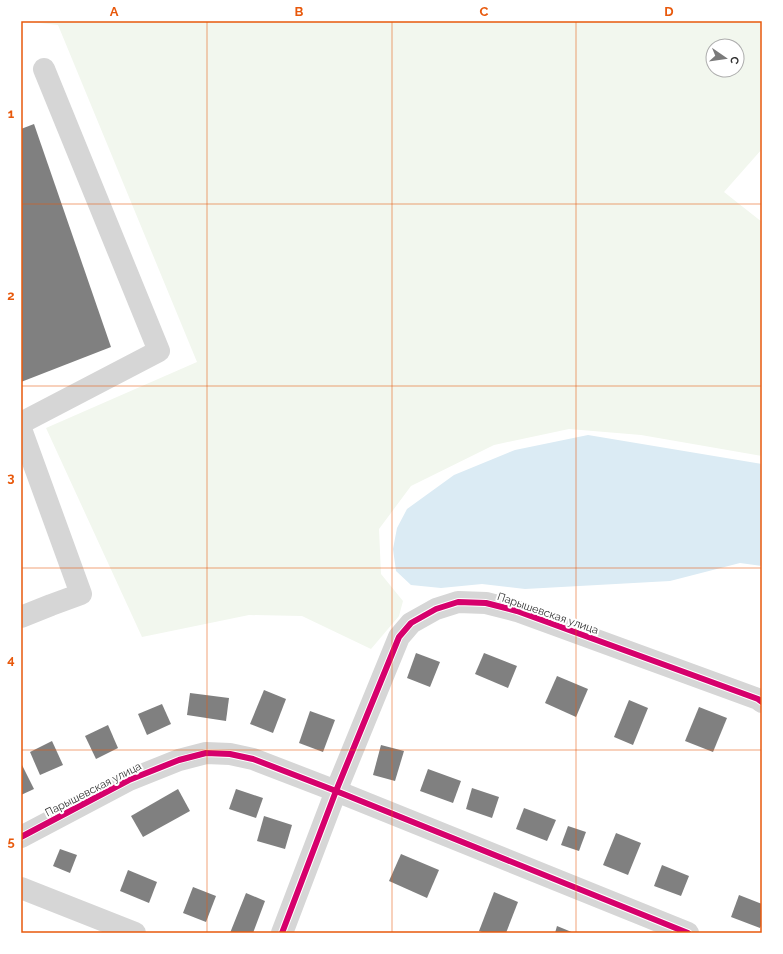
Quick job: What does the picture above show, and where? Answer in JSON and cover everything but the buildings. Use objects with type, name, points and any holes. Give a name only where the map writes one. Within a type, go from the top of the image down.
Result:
[{"type":"street","points":[[21,423],[159,351],[44,69]]},
{"type":"street","points":[[21,429],[82,594],[21,617]]},
{"type":"street","name":"Парышевская улица","points":[[282,933],[336,791],[399,637],[411,623],[436,609],[458,602],[486,603],[518,611],[758,698],[762,702]]},
{"type":"street","name":"Парышевская улица","points":[[21,837],[128,780],[179,760],[206,753],[230,754],[254,759],[336,791],[688,933]]},
{"type":"street","points":[[21,888],[135,933]]},
{"type":"shaded area","points":[[21,21],[762,21],[762,149],[724,192],[762,222],[762,456],[641,435],[569,429],[494,445],[411,486],[379,529],[381,574],[403,601],[399,616],[371,649],[302,616],[249,615],[142,637],[46,428],[197,362],[58,25]]},
{"type":"shaded area","points":[[588,435],[762,464],[762,566],[740,563],[670,581],[525,589],[482,584],[441,588],[411,585],[396,571],[393,549],[397,528],[407,509],[454,475],[515,450]]},
{"type":"cycle path","points":[[282,933],[336,791],[399,637],[411,623],[436,609],[458,602],[486,603],[517,611],[758,699],[762,702]]},
{"type":"cycle path","points":[[21,837],[129,780],[179,760],[206,753],[230,754],[253,759],[336,791],[688,933]]}]
